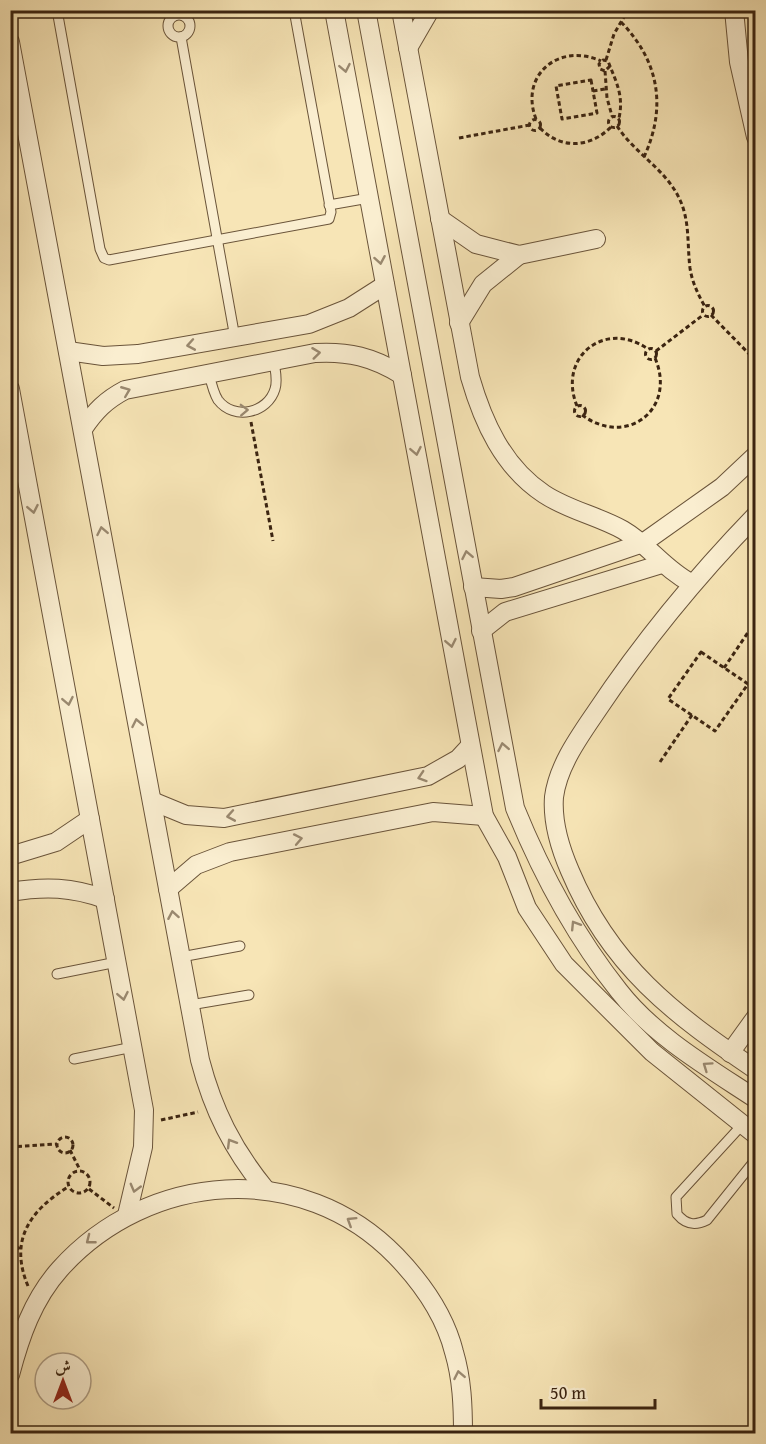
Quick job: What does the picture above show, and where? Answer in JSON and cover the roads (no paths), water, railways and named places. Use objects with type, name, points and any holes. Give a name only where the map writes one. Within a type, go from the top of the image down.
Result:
[{"type":"street","points":[[334,10],[484,816],[507,857],[526,908],[564,964],[652,1052],[749,1130]]},
{"type":"street","points":[[366,10],[515,808],[532,850],[553,889],[620,992],[659,1030],[756,1099]]},
{"type":"street","points":[[401,10],[459,323],[480,411],[495,443],[517,471],[544,494],[622,530],[643,543],[662,564],[691,583]]},
{"type":"street","points":[[408,48],[430,10]]},
{"type":"street","points":[[734,10],[751,97],[756,137]]},
{"type":"street","points":[[10,42],[168,889],[209,1096],[238,1154],[266,1190]]},
{"type":"street","points":[[361,154],[366,159],[382,159],[391,148]]},
{"type":"street","points":[[374,224],[376,216],[391,210],[404,218]]},
{"type":"street","points":[[440,219],[476,244],[519,255],[596,239]]},
{"type":"street","points":[[459,323],[483,284],[519,255]]},
{"type":"street","points":[[68,351],[121,356],[313,323],[349,308],[385,285]]},
{"type":"street","points":[[82,429],[93,413],[108,399],[126,390],[274,361],[338,351],[361,355],[382,363],[402,375]]},
{"type":"street","points":[[10,389],[15,432],[144,1110],[143,1147],[126,1216]]},
{"type":"street","points":[[473,587],[501,589],[514,587],[643,543],[722,487],[756,455]]},
{"type":"street","points":[[756,514],[691,583],[576,742],[562,770],[554,796],[555,825],[578,890],[597,925],[620,957],[646,987],[675,1014],[756,1070]]},
{"type":"street","points":[[481,631],[505,612],[662,564]]},
{"type":"street","points":[[152,801],[186,815],[224,818],[428,776],[458,759],[470,746]]},
{"type":"street","points":[[168,889],[196,865],[230,852],[433,813],[450,812],[484,816]]},
{"type":"street","points":[[10,856],[56,843],[90,819]]},
{"type":"street","points":[[10,892],[64,887],[105,899]]},
{"type":"street","points":[[730,1053],[756,1017]]},
{"type":"street","points":[[10,1375],[18,1342],[35,1304],[59,1270],[88,1241],[126,1216],[156,1202],[192,1192],[229,1188],[266,1190],[308,1200],[348,1218],[384,1243],[414,1274],[438,1311],[454,1351],[462,1394],[462,1434]]},
{"type":"lane","points":[[57,10],[101,254],[104,258],[114,260],[326,220],[331,216],[294,10]]},
{"type":"lane","points":[[175,13],[182,16],[189,24],[189,30],[181,37],[175,36],[168,29],[175,13]]},
{"type":"lane","points":[[181,37],[235,338]]},
{"type":"lane","points":[[329,205],[369,198]]},
{"type":"lane","points":[[209,373],[218,399],[226,408],[237,412],[249,412],[261,407],[270,399],[276,388],[274,361]]},
{"type":"lane","points":[[181,957],[240,946]]},
{"type":"lane","points":[[57,974],[117,962]]},
{"type":"lane","points":[[190,1005],[249,994]]},
{"type":"lane","points":[[74,1059],[133,1047]]},
{"type":"lane","points":[[749,1130],[676,1197],[674,1205],[677,1214],[690,1224],[699,1224],[707,1220],[756,1159]]}]
